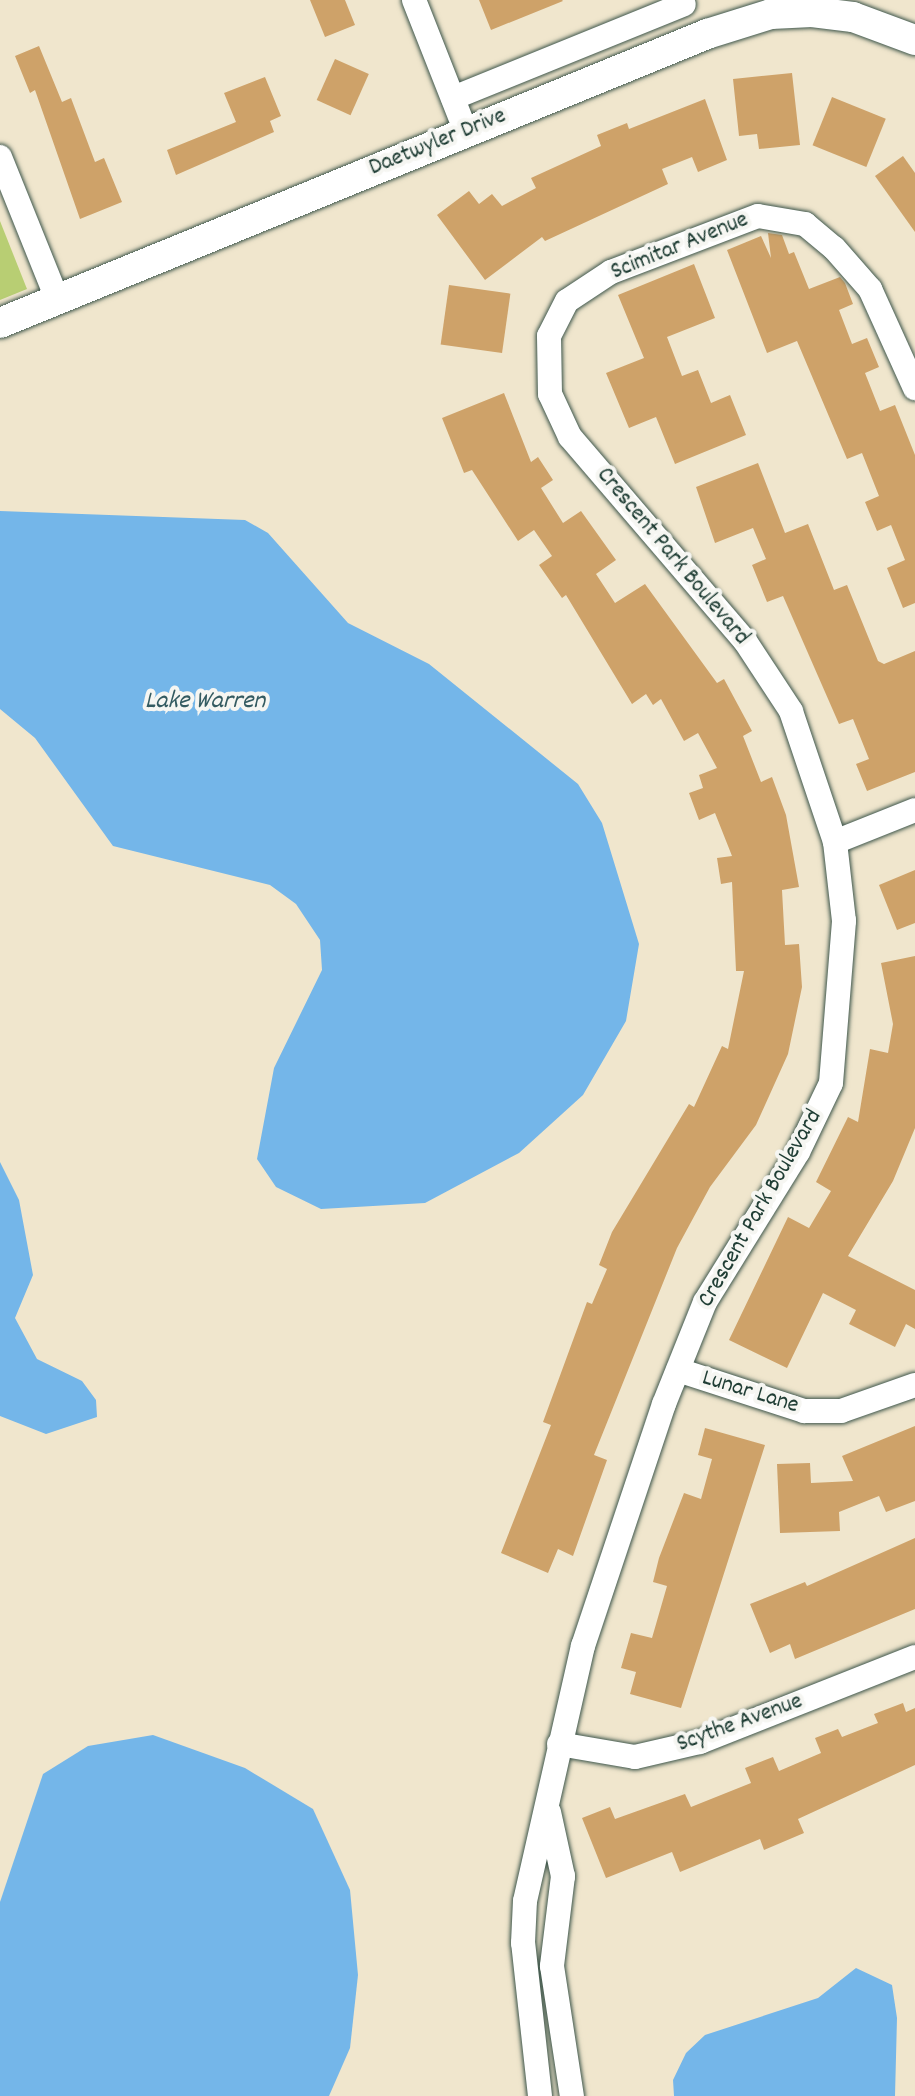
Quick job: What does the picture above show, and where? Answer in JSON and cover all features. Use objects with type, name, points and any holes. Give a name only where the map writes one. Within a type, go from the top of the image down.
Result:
[{"type":"street","points":[[414,0],[466,132]]},
{"type":"street","name":"Daetwyler Drive","points":[[453,98],[684,4]]},
{"type":"street","name":"Daetwyler Drive","points":[[0,323],[707,34],[771,14],[812,12],[885,28],[915,40]]},
{"type":"street","points":[[0,157],[57,299]]},
{"type":"street","name":"Scimitar Avenue","points":[[570,437],[550,394],[549,336],[567,301],[611,272],[758,216],[805,224],[870,289],[915,388]]},
{"type":"street","name":"Crescent Park Boulevard","points":[[540,2096],[523,1943],[525,1901],[583,1646],[678,1370],[705,1302],[798,1152],[831,1083],[844,921],[835,842],[791,711],[745,641],[570,437]]},
{"type":"street","points":[[835,842],[915,810]]},
{"type":"street","name":"Lunar Lane","points":[[678,1370],[804,1411],[841,1411],[915,1385]]},
{"type":"street","name":"Scythe Avenue","points":[[559,1744],[635,1757],[700,1742],[915,1657]]},
{"type":"street","name":"Crescent Park Boulevard","points":[[548,1805],[563,1876],[552,1966],[572,2096]]},
{"type":"street","points":[[525,1901],[560,1904]]},
{"type":"green space","points":[[0,221],[27,289],[0,300]]},
{"type":"water","name":"Lake Warren","points":[[0,511],[245,520],[268,533],[348,623],[429,664],[578,784],[602,823],[639,944],[626,1021],[583,1095],[519,1153],[425,1203],[321,1209],[276,1187],[257,1159],[274,1068],[322,970],[320,940],[296,904],[270,885],[113,846],[35,738],[0,709]]},
{"type":"water","points":[[0,1162],[19,1200],[33,1275],[15,1318],[37,1359],[82,1381],[96,1400],[97,1417],[46,1434],[0,1416]]},
{"type":"water","points":[[153,1735],[245,1768],[313,1809],[350,1890],[358,1975],[350,2048],[329,2096],[0,2096],[0,1902],[43,1774],[88,1746]]},
{"type":"water","points":[[856,1968],[892,1985],[897,2018],[895,2096],[674,2096],[673,2080],[686,2053],[705,2035],[818,1998]]},
{"type":"building","points":[[310,0],[345,0],[355,25],[325,37]]},
{"type":"building","points":[[479,0],[562,0],[563,1],[491,30]]},
{"type":"building","points":[[39,46],[62,102],[71,98],[95,162],[104,158],[122,202],[80,219],[35,90],[30,93],[15,56]]},
{"type":"building","points":[[335,59],[369,74],[350,115],[317,100]]},
{"type":"building","points":[[792,73],[800,145],[759,149],[757,134],[739,136],[733,79]]},
{"type":"building","points":[[265,77],[281,116],[270,121],[274,132],[176,175],[167,150],[236,122],[224,93]]},
{"type":"building","points":[[832,97],[886,119],[866,167],[813,145]]},
{"type":"building","points":[[705,99],[727,160],[698,172],[692,157],[662,169],[668,184],[545,241],[542,237],[485,280],[437,215],[469,191],[479,204],[492,194],[502,206],[536,188],[531,178],[601,146],[597,135],[627,123],[629,129]]},
{"type":"building","points":[[903,156],[915,173],[915,232],[875,176]]},
{"type":"building","points":[[768,233],[782,235],[789,254],[794,252],[809,289],[840,277],[845,283],[853,304],[839,310],[852,344],[867,338],[879,367],[865,373],[880,411],[895,405],[915,455],[915,603],[903,608],[887,568],[905,560],[891,525],[877,531],[865,502],[879,496],[862,453],[847,459],[797,341],[767,353],[727,250],[761,236],[771,258]]},
{"type":"building","points":[[694,264],[715,318],[667,337],[682,376],[698,370],[711,403],[730,395],[746,435],[675,464],[656,417],[629,428],[606,373],[644,358],[618,295]]},
{"type":"building","points":[[449,285],[510,294],[502,353],[441,344]]},
{"type":"building","points":[[504,393],[531,462],[538,457],[553,480],[541,488],[563,523],[581,511],[616,560],[596,574],[615,603],[645,584],[717,683],[724,679],[752,731],[743,736],[761,782],[772,777],[786,815],[799,887],[782,890],[785,945],[799,944],[802,987],[788,1054],[756,1125],[710,1187],[677,1248],[594,1455],[607,1460],[573,1556],[558,1549],[548,1573],[501,1553],[551,1425],[543,1422],[587,1302],[592,1304],[607,1269],[599,1265],[612,1232],[689,1104],[694,1107],[722,1046],[728,1049],[744,971],[736,971],[732,882],[721,884],[717,858],[732,856],[715,813],[699,820],[689,793],[703,788],[699,775],[717,768],[698,733],[684,741],[661,699],[653,705],[646,694],[632,704],[566,595],[562,598],[539,565],[552,556],[534,530],[518,541],[472,470],[464,473],[442,418]]},
{"type":"building","points":[[758,463],[785,533],[808,524],[834,590],[847,585],[878,661],[884,664],[915,651],[915,772],[867,791],[856,764],[869,759],[853,719],[839,724],[783,596],[767,602],[752,565],[766,559],[753,528],[715,543],[696,487]]},
{"type":"building","points":[[915,870],[915,923],[897,930],[879,885]]},
{"type":"building","points":[[915,956],[915,1128],[893,1181],[848,1256],[915,1290],[915,1329],[906,1324],[895,1347],[849,1324],[856,1310],[823,1293],[787,1368],[729,1340],[788,1217],[809,1228],[831,1191],[816,1182],[848,1117],[858,1122],[870,1049],[888,1053],[893,1024],[881,963]]},
{"type":"building","points":[[915,1426],[915,1501],[886,1512],[879,1496],[839,1512],[840,1531],[780,1533],[777,1464],[810,1463],[811,1483],[853,1481],[842,1456]]},
{"type":"building","points":[[705,1428],[765,1445],[681,1708],[630,1694],[636,1672],[621,1668],[631,1633],[652,1638],[667,1586],[653,1582],[684,1493],[701,1499],[712,1459],[698,1455]]},
{"type":"building","points":[[915,1538],[915,1609],[795,1659],[790,1644],[770,1653],[750,1604],[805,1582],[807,1586]]},
{"type":"building","points":[[903,1703],[906,1712],[915,1708],[915,1765],[798,1819],[804,1833],[764,1850],[760,1839],[680,1872],[672,1852],[606,1878],[582,1818],[610,1807],[615,1819],[685,1794],[691,1807],[751,1783],[745,1768],[773,1757],[779,1771],[821,1753],[815,1738],[838,1729],[842,1737],[878,1723],[874,1714]]}]
